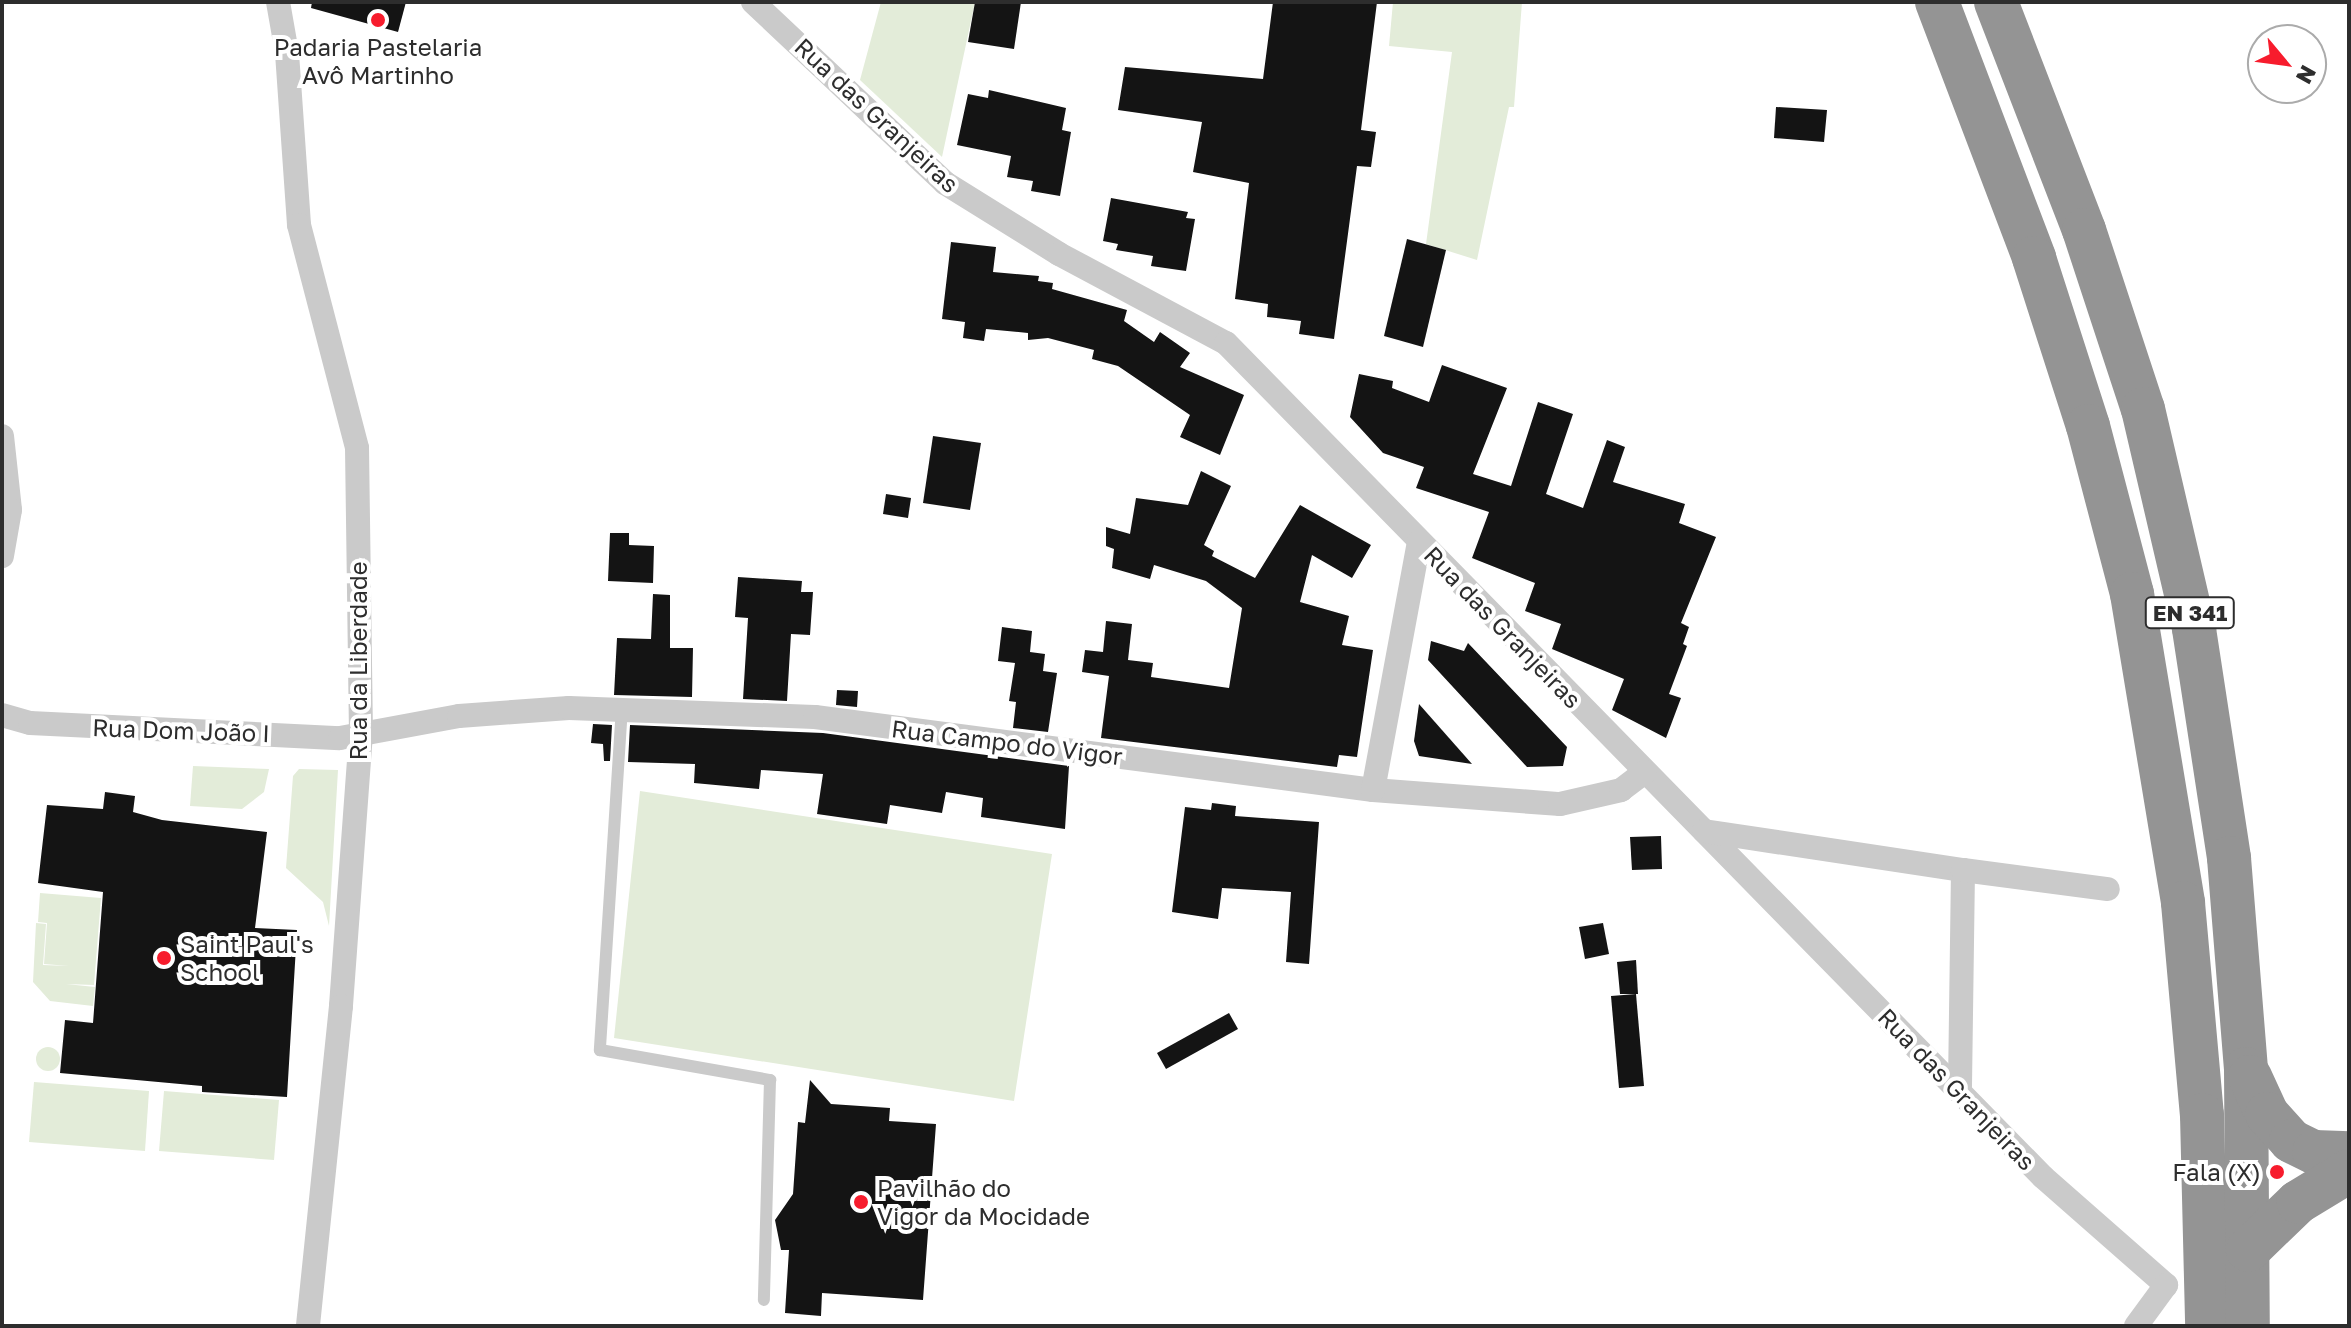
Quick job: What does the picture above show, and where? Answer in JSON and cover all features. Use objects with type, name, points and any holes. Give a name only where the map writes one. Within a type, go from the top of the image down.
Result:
[{"type":"highway","name":"EN 341","points":[[1937,2],[2034,258],[2088,426],[2132,594],[2183,903],[2202,1115],[2207,1308]]},
{"type":"highway","name":"EN 341","points":[[1996,2],[2084,230],[2143,409],[2199,660],[2229,858],[2246,1069],[2248,1326]]},
{"type":"highway","points":[[2246,1069],[2267,1114],[2291,1141],[2314,1152],[2349,1153]]},
{"type":"highway","points":[[2248,1250],[2298,1202],[2349,1171]]},
{"type":"highway","points":[[2178,1326],[2207,1308]]},
{"type":"street","name":"Rua da Liberdade","points":[[278,2],[287,53],[299,225],[357,448],[361,733],[341,1006],[308,1326]]},
{"type":"street","name":"Rua das Granjeiras","points":[[753,2],[945,183],[1059,254],[1226,343],[2043,1177],[2166,1285],[2136,1326]]},
{"type":"street","points":[[2,436],[10,510],[2,556]]},
{"type":"street","points":[[1373,790],[1419,541]]},
{"type":"street","name":"Rua Campo do Vigor","points":[[361,733],[459,716],[622,707],[815,717],[1373,790],[1560,804],[1621,790],[1645,772]]},
{"type":"street","name":"Rua Dom João I","points":[[3,719],[183,732],[340,738],[361,733]]},
{"type":"street","points":[[1704,831],[2108,889]]},
{"type":"street","points":[[1960,1092],[1963,870]]},
{"type":"lane","points":[[622,707],[600,1050],[770,1080],[764,1300]]},
{"type":"green space","points":[[881,2],[975,2],[942,157],[860,80]]},
{"type":"green space","points":[[1393,2],[1522,2],[1514,107],[1509,107],[1477,260],[1426,244],[1452,52],[1389,46]]},
{"type":"green space","points":[[193,766],[269,769],[264,792],[242,809],[190,806]]},
{"type":"green space","points":[[299,769],[338,770],[329,926],[323,902],[286,868],[293,776]]},
{"type":"green space","points":[[640,791],[1052,854],[1014,1101],[614,1038]]},
{"type":"green space","points":[[40,893],[101,898],[94,985],[66,984],[95,987],[93,1006],[50,1001],[33,982],[36,923],[46,924],[43,965],[69,966],[44,964],[47,923],[38,922]]},
{"type":"green space","points":[[48,1047],[57,1050],[60,1059],[57,1068],[48,1071],[39,1068],[36,1059],[39,1050]]},
{"type":"green space","points":[[34,1082],[149,1091],[145,1151],[29,1142]]},
{"type":"green space","points":[[164,1091],[279,1100],[274,1160],[159,1151]]},
{"type":"building","name":"Padaria Pastelaria Avô Martinho","points":[[312,2],[406,2],[398,32],[311,8]]},
{"type":"building","points":[[975,2],[1021,2],[1014,49],[968,42]]},
{"type":"building","points":[[1273,2],[1377,2],[1361,130],[1376,132],[1371,167],[1357,166],[1334,339],[1299,334],[1301,321],[1267,317],[1268,304],[1235,299],[1249,183],[1193,172],[1202,122],[1118,110],[1125,67],[1263,79]]},
{"type":"building","points":[[989,90],[1066,108],[1062,130],[1071,132],[1060,196],[1031,191],[1033,181],[1007,177],[1011,156],[957,145],[968,94],[988,98]]},
{"type":"building","points":[[1776,107],[1827,110],[1824,142],[1774,138]]},
{"type":"building","points":[[1111,198],[1188,212],[1186,218],[1195,219],[1186,271],[1151,266],[1153,256],[1116,250],[1118,244],[1103,241]]},
{"type":"building","points":[[1407,239],[1446,250],[1423,347],[1384,336]]},
{"type":"building","points":[[951,242],[996,247],[993,272],[1039,276],[1038,281],[1053,283],[1052,289],[1127,310],[1124,321],[1154,342],[1160,332],[1190,353],[1180,367],[1244,395],[1220,455],[1180,437],[1190,415],[1118,366],[1092,359],[1094,350],[1048,338],[1028,340],[1028,333],[986,329],[984,341],[963,338],[965,322],[942,319]]},
{"type":"building","points":[[1442,365],[1507,388],[1473,474],[1511,486],[1538,402],[1573,414],[1546,494],[1583,508],[1607,440],[1625,447],[1613,482],[1685,504],[1679,523],[1716,537],[1681,623],[1689,627],[1683,644],[1687,646],[1669,694],[1681,698],[1666,738],[1612,710],[1624,679],[1552,649],[1561,624],[1525,611],[1535,583],[1472,558],[1489,512],[1416,488],[1424,467],[1383,453],[1350,417],[1359,374],[1393,381],[1392,388],[1429,402]]},
{"type":"building","points":[[933,436],[981,443],[970,510],[923,503]]},
{"type":"building","points":[[1201,471],[1231,486],[1204,545],[1214,551],[1212,556],[1255,578],[1300,505],[1371,545],[1352,578],[1312,555],[1300,602],[1349,616],[1342,645],[1373,650],[1357,757],[1339,755],[1337,767],[1101,738],[1109,676],[1082,672],[1085,650],[1103,652],[1106,621],[1132,624],[1128,660],[1153,663],[1151,677],[1229,688],[1242,608],[1206,581],[1154,565],[1150,579],[1112,568],[1114,549],[1106,546],[1106,527],[1130,534],[1136,498],[1188,505]]},
{"type":"building","points":[[886,494],[911,498],[908,518],[883,514]]},
{"type":"building","points":[[610,533],[629,533],[629,545],[654,546],[653,583],[608,581]]},
{"type":"building","points":[[738,577],[802,581],[801,592],[813,592],[810,635],[791,634],[787,701],[743,699],[748,618],[735,617]]},
{"type":"building","points":[[653,594],[670,595],[670,648],[693,648],[692,697],[614,695],[617,638],[651,639]]},
{"type":"building","points":[[1002,627],[1032,631],[1030,652],[1045,654],[1043,671],[1057,673],[1048,732],[1013,728],[1016,702],[1009,701],[1015,663],[998,661]]},
{"type":"building","points":[[1431,641],[1464,651],[1468,643],[1567,747],[1563,766],[1527,767],[1428,660]]},
{"type":"building","points":[[837,690],[858,691],[857,707],[836,705]]},
{"type":"building","points":[[1419,704],[1472,764],[1419,756],[1414,741]]},
{"type":"building","points":[[593,724],[612,725],[610,761],[604,761],[603,744],[591,743]]},
{"type":"building","points":[[630,725],[823,733],[1069,766],[1065,829],[981,817],[983,798],[946,792],[942,813],[890,805],[887,824],[817,814],[823,774],[761,770],[759,789],[694,783],[695,764],[628,762]]},
{"type":"building","points":[[105,792],[135,796],[133,812],[162,820],[267,832],[255,928],[297,930],[287,1097],[202,1092],[202,1086],[60,1073],[65,1020],[93,1023],[103,892],[38,883],[47,805],[103,809]]},
{"type":"building","points":[[1212,803],[1236,806],[1235,816],[1319,822],[1309,964],[1286,962],[1291,892],[1222,888],[1218,919],[1172,912],[1185,807],[1211,810]]},
{"type":"building","points":[[1661,836],[1662,869],[1632,870],[1630,837]]},
{"type":"building","points":[[1603,923],[1609,954],[1585,959],[1579,927]]},
{"type":"building","points":[[1636,960],[1638,994],[1620,994],[1617,962]]},
{"type":"building","points":[[1636,994],[1644,1086],[1619,1088],[1611,996]]},
{"type":"building","points":[[1229,1013],[1238,1029],[1166,1069],[1157,1053]]},
{"type":"building","name":"Pavilhão do Vigor da Mocidade","points":[[810,1080],[831,1104],[890,1108],[889,1121],[936,1124],[923,1300],[822,1293],[821,1316],[785,1313],[789,1250],[781,1250],[775,1220],[793,1194],[798,1122],[805,1123]]},
{"type":"place","name":"Padaria Pastelaria Avô Martinho","points":[[378,20]]},
{"type":"place","name":"Saint Paul's School","points":[[164,958]]},
{"type":"place","name":"Fala (X)","points":[[2277,1172]]},
{"type":"place","name":"Pavilhão do Vigor da Mocidade","points":[[861,1202]]}]
